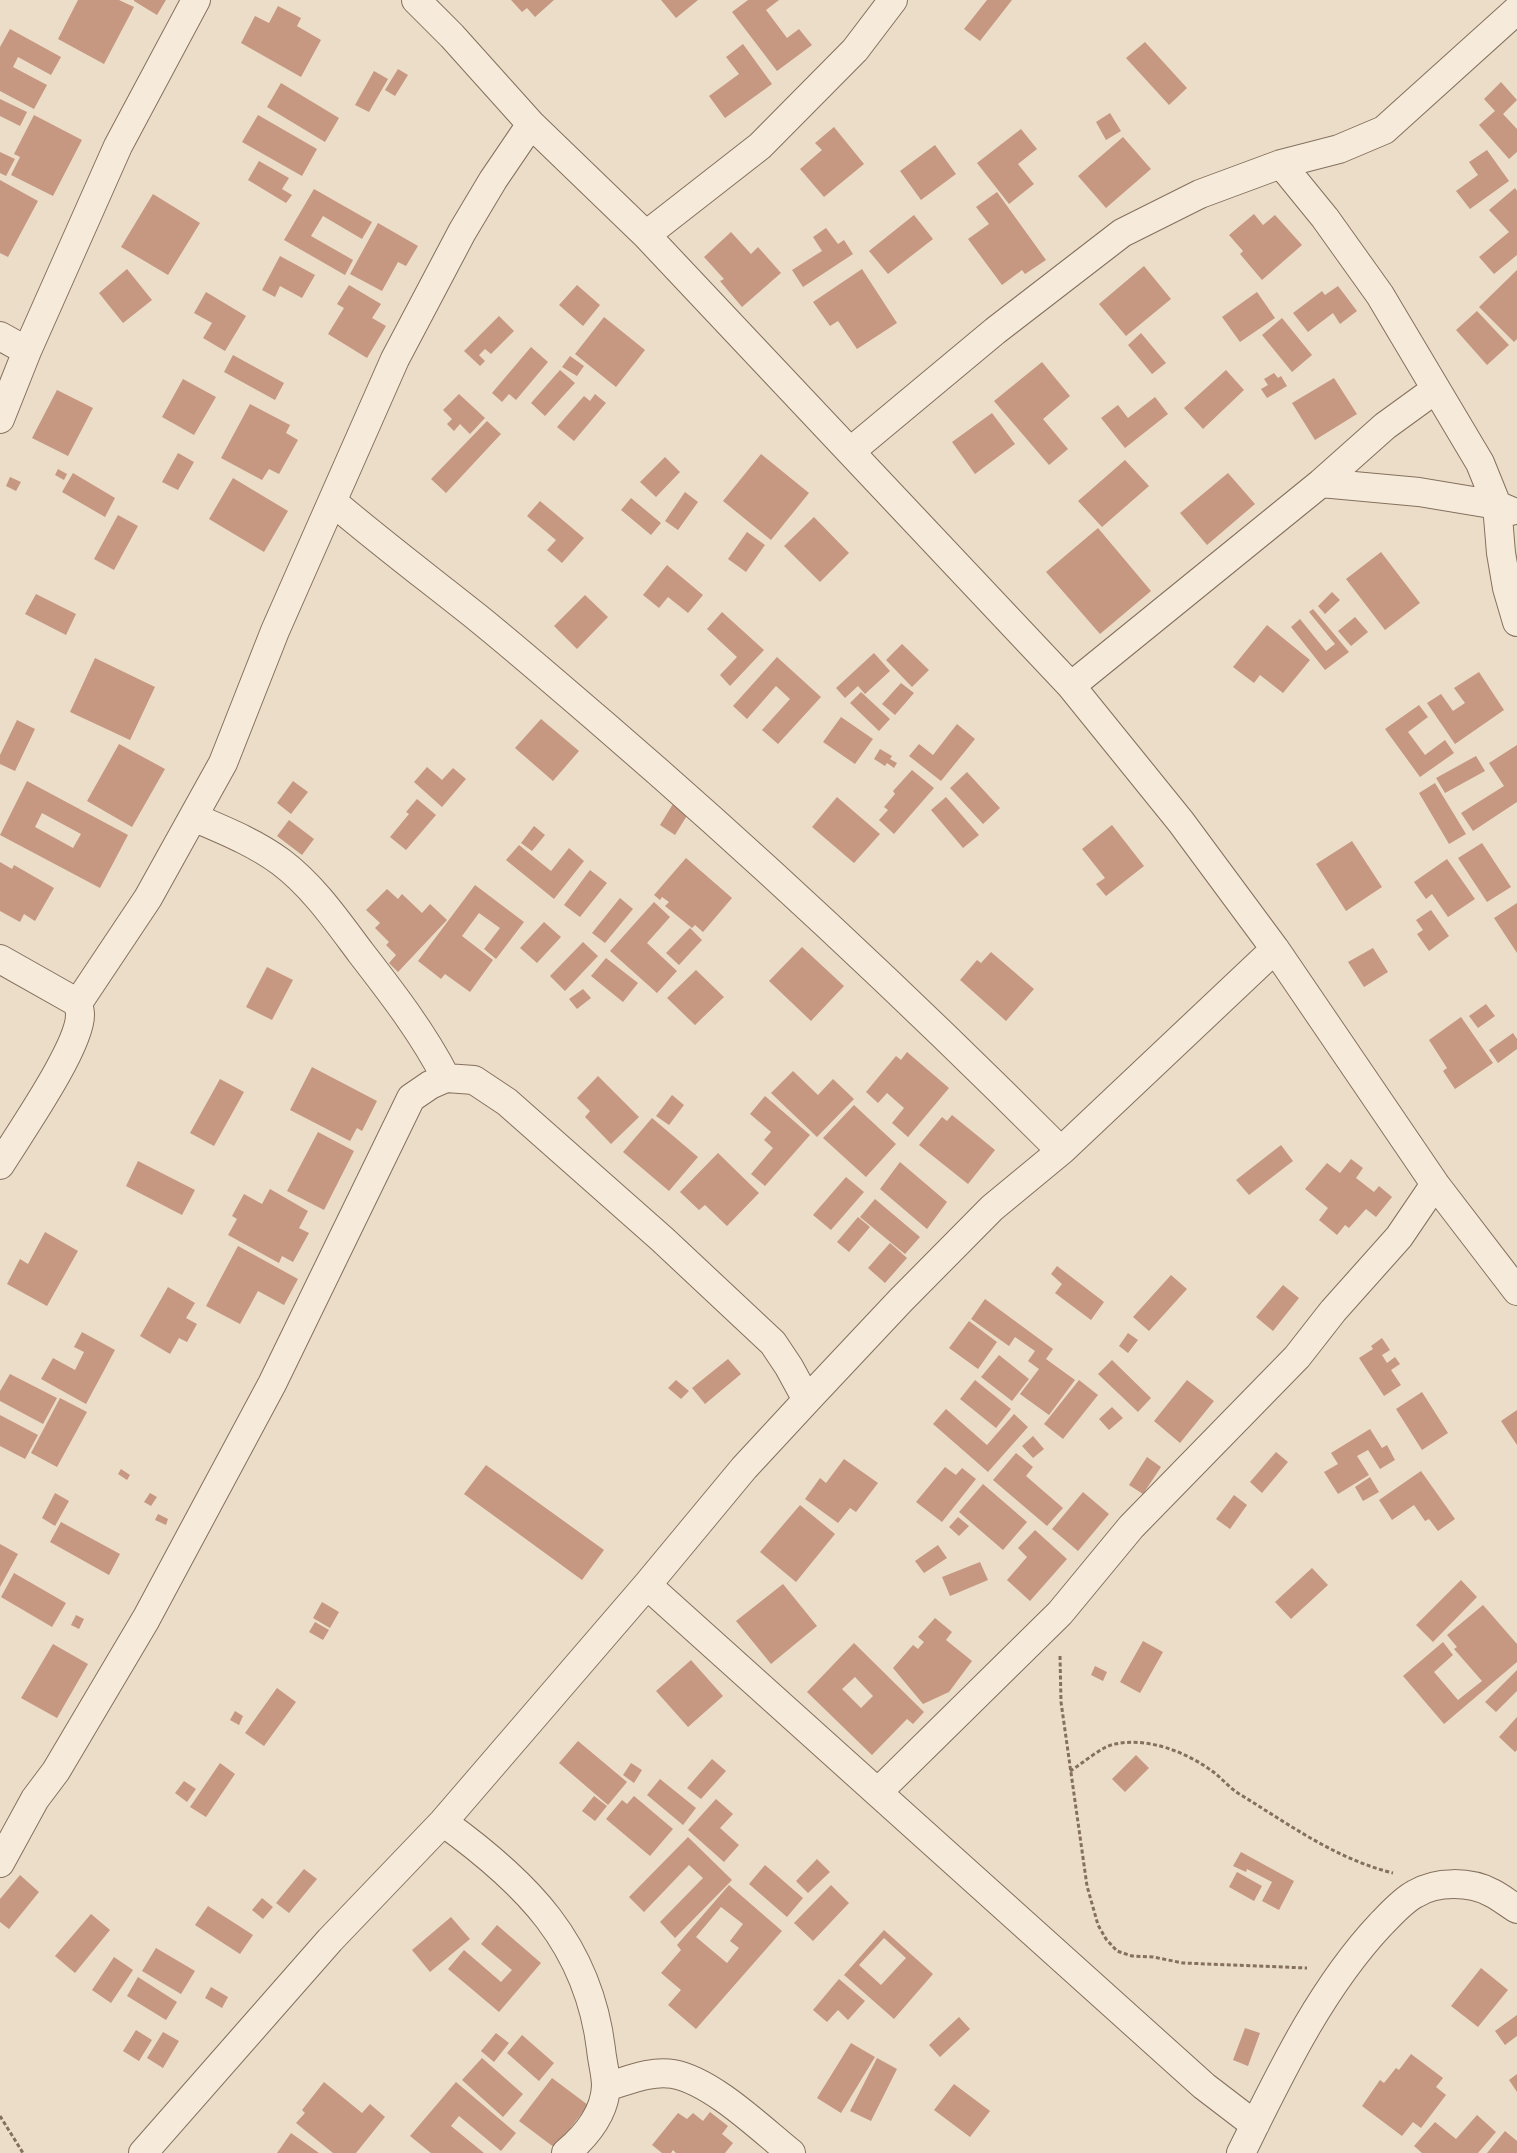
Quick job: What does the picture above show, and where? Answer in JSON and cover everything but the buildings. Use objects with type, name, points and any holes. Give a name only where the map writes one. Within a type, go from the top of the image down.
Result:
[{"type":"street","points":[[0,419],[27,351],[118,146],[196,0]]},
{"type":"street","points":[[416,0],[452,36],[531,124],[646,235],[1071,686],[1181,822],[1275,949],[1435,1184],[1517,1291]]},
{"type":"street","points":[[646,235],[760,146],[855,50],[893,0]]},
{"type":"street","points":[[851,451],[995,331],[1122,233],[1200,194],[1281,164],[1339,148],[1384,130],[1517,10]]},
{"type":"street","points":[[0,1164],[62,1064],[75,1035],[80,1016],[78,1003],[148,898],[223,763],[275,631],[396,359],[462,232],[493,180],[531,124]]},
{"type":"street","points":[[1281,164],[1325,218],[1380,295],[1507,509],[1501,553],[1512,590],[1517,622]]},
{"type":"street","points":[[0,336],[27,351]]},
{"type":"street","points":[[1071,686],[1322,483],[1385,426],[1436,389]]},
{"type":"street","points":[[1322,483],[1419,492],[1507,509]]},
{"type":"street","points":[[333,502],[392,552],[478,618],[803,900],[970,1059],[1061,1151]]},
{"type":"street","points":[[192,817],[242,838],[280,862],[310,887],[430,1046],[446,1078]]},
{"type":"street","points":[[143,2153],[330,1940],[443,1822],[744,1468],[806,1400],[992,1208],[1061,1151],[1275,949]]},
{"type":"street","points":[[0,959],[78,1003]]},
{"type":"street","points":[[0,1863],[35,1799],[56,1771],[146,1619],[272,1384],[411,1098],[430,1085],[446,1078],[474,1080],[507,1102],[662,1239],[773,1343],[789,1367],[806,1400]]},
{"type":"street","points":[[878,1792],[1060,1613],[1132,1527],[1298,1357],[1333,1311],[1399,1237],[1435,1184]]},
{"type":"street","points":[[646,1585],[1204,2086],[1255,2126]]},
{"type":"street","points":[[443,1822],[476,1846],[538,1905],[565,1940],[585,1980],[595,2010],[606,2087],[600,2113],[586,2132],[566,2153]]},
{"type":"street","points":[[1241,2153],[1313,2018],[1346,1966],[1393,1912],[1415,1894],[1439,1886],[1470,1885],[1491,1892],[1517,1909]]},
{"type":"street","points":[[606,2087],[649,2074],[672,2074],[700,2083],[791,2153]]},
{"type":"path","points":[[1060,1613],[1061,1702],[1070,1771],[1087,1886],[1098,1925],[1106,1940],[1117,1951],[1132,1956],[1153,1957],[1183,1963],[1300,1968],[1346,1966]]},
{"type":"path","points":[[1070,1771],[1114,1744],[1134,1742],[1158,1746],[1184,1754],[1214,1772],[1224,1784],[1241,1795],[1344,1857],[1366,1866],[1439,1886]]},
{"type":"path","points":[[0,2116],[23,2153]]}]
